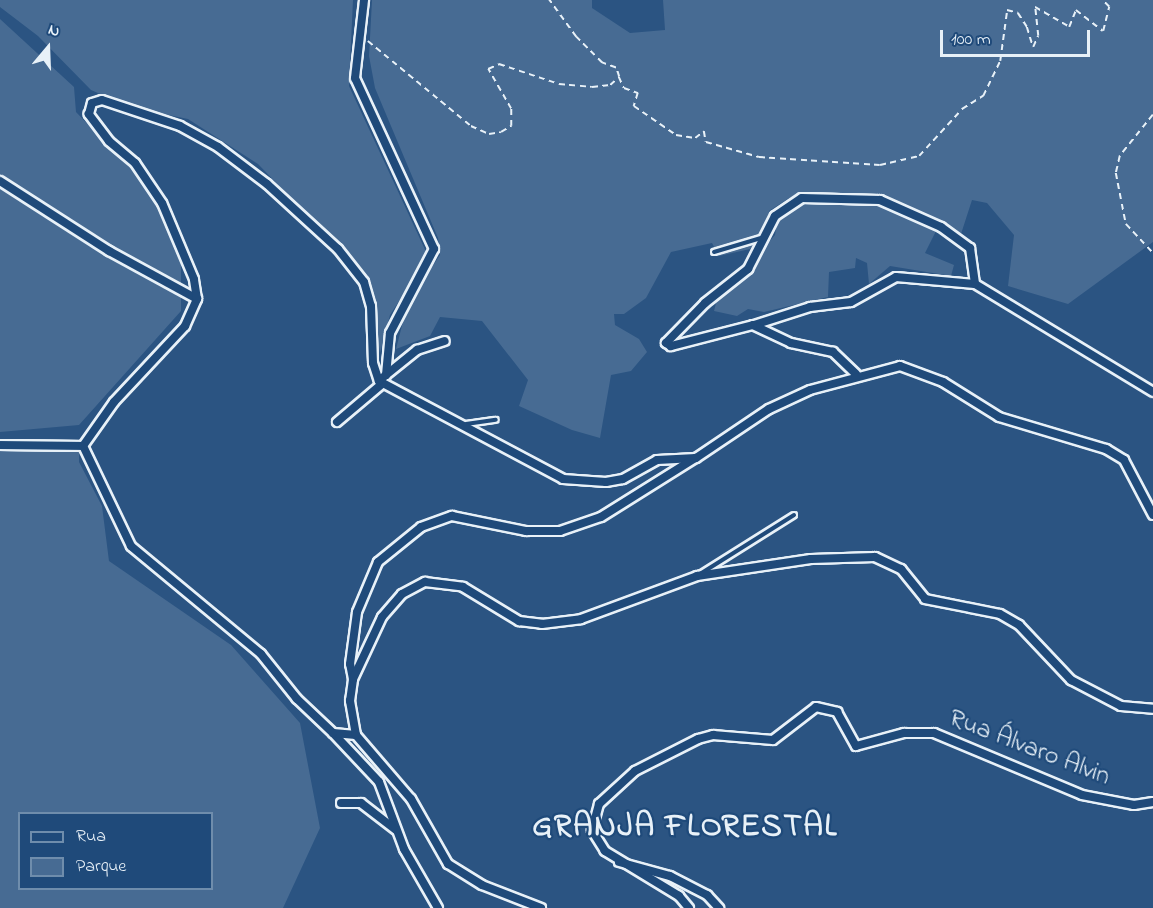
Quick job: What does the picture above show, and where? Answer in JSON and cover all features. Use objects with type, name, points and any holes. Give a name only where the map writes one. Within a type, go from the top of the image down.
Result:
[{"type":"street","points":[[364,0],[365,19],[357,48],[359,91],[434,249],[390,333],[386,375]]},
{"type":"street","points":[[83,446],[114,402],[186,326],[197,299],[194,279],[162,203],[135,163],[95,125],[89,114],[92,103],[102,100],[180,126],[218,147],[267,184],[338,249],[364,282],[371,306],[373,363],[380,383],[466,424],[563,479],[579,483],[623,479],[672,456],[696,458]]},
{"type":"street","points":[[0,181],[109,251],[197,299]]},
{"type":"street","points":[[975,284],[970,248],[961,237],[880,200],[802,198],[780,210],[760,238],[748,268],[691,316],[666,343],[671,346],[753,326],[810,307],[851,302],[896,277],[975,284],[1153,392]]},
{"type":"street","points":[[753,326],[791,344],[833,352],[856,374]]},
{"type":"street","points":[[337,422],[386,375],[417,350],[445,341]]},
{"type":"street","points":[[353,680],[350,664],[357,612],[378,562],[421,526],[452,516],[526,531],[560,531],[601,517],[770,409],[856,374],[900,366],[921,371],[999,417],[1106,448],[1124,460],[1153,515]]},
{"type":"street","points":[[0,445],[83,446]]},
{"type":"street","points":[[83,446],[130,546],[261,654],[297,699],[333,733],[378,782],[397,831],[440,907]]},
{"type":"street","points":[[541,908],[482,885],[448,864],[411,799],[356,735],[350,701],[353,680],[382,617],[402,594],[425,582],[463,587],[519,621],[542,624],[581,619],[697,576],[811,559],[875,557],[892,562],[925,599],[1000,614],[1034,637],[1063,676],[1121,706],[1153,709]]},
{"type":"street","name":"Rua Álvaro Alvin","points":[[689,908],[679,896],[615,861],[596,839],[594,817],[599,804],[635,771],[713,735],[773,740],[816,707],[837,712],[856,746],[904,733],[934,733],[1082,795],[1134,805],[1153,802]]},
{"type":"street","points":[[333,733],[356,735]]},
{"type":"street","points":[[340,803],[362,803],[397,831]]},
{"type":"street","points":[[615,861],[670,876],[707,895],[719,908]]},
{"type":"lane","points":[[714,252],[760,238]]},
{"type":"lane","points":[[466,424],[496,420]]},
{"type":"lane","points":[[697,576],[794,515]]},
{"type":"path","points":[[549,0],[576,37],[603,63],[616,68],[624,88],[639,93],[634,106],[676,135],[696,138],[704,131],[706,142],[759,157],[880,165],[919,156],[962,109],[983,96],[1000,61],[1007,10],[1018,13],[1027,27],[1032,47],[1038,36],[1035,7],[1069,27],[1076,10],[1103,30],[1109,7],[1102,0]]},
{"type":"path","points":[[357,48],[368,41],[388,54],[446,107],[489,134],[511,126],[511,109],[488,69],[499,64],[559,84],[592,87],[610,85],[619,77]]},
{"type":"path","points":[[1153,116],[1120,156],[1116,172],[1126,224],[1153,253]]},
{"type":"green space","points":[[0,0],[353,0],[349,86],[428,256],[390,315],[380,353],[370,280],[258,164],[188,119],[130,107],[91,90],[38,36],[0,7]]},
{"type":"green space","points":[[372,0],[592,0],[592,8],[630,33],[665,30],[663,0],[1153,0],[1153,242],[1068,304],[1008,286],[1014,235],[987,203],[972,200],[961,234],[882,194],[810,193],[789,198],[769,211],[768,229],[750,249],[719,256],[712,243],[671,252],[646,298],[624,314],[614,314],[615,325],[639,339],[647,352],[631,371],[611,375],[600,438],[572,430],[519,406],[528,380],[482,321],[440,317],[430,336],[396,349],[408,302],[440,255],[438,238],[375,88],[369,56]]},
{"type":"green space","points":[[0,19],[74,87],[76,112],[147,186],[181,257],[181,311],[79,425],[0,432]]},
{"type":"green space","points":[[859,200],[909,216],[936,231],[925,253],[954,265],[951,276],[890,266],[869,284],[867,263],[856,258],[855,268],[829,272],[828,297],[764,312],[748,309],[737,316],[714,311],[716,303],[775,235],[778,213],[809,202]]},
{"type":"green space","points":[[0,448],[79,449],[79,462],[102,506],[109,561],[231,645],[300,723],[320,828],[283,908],[0,908]]},
{"type":"district","name":"GRANJA FLORESTAL","points":[[685,828]]}]
